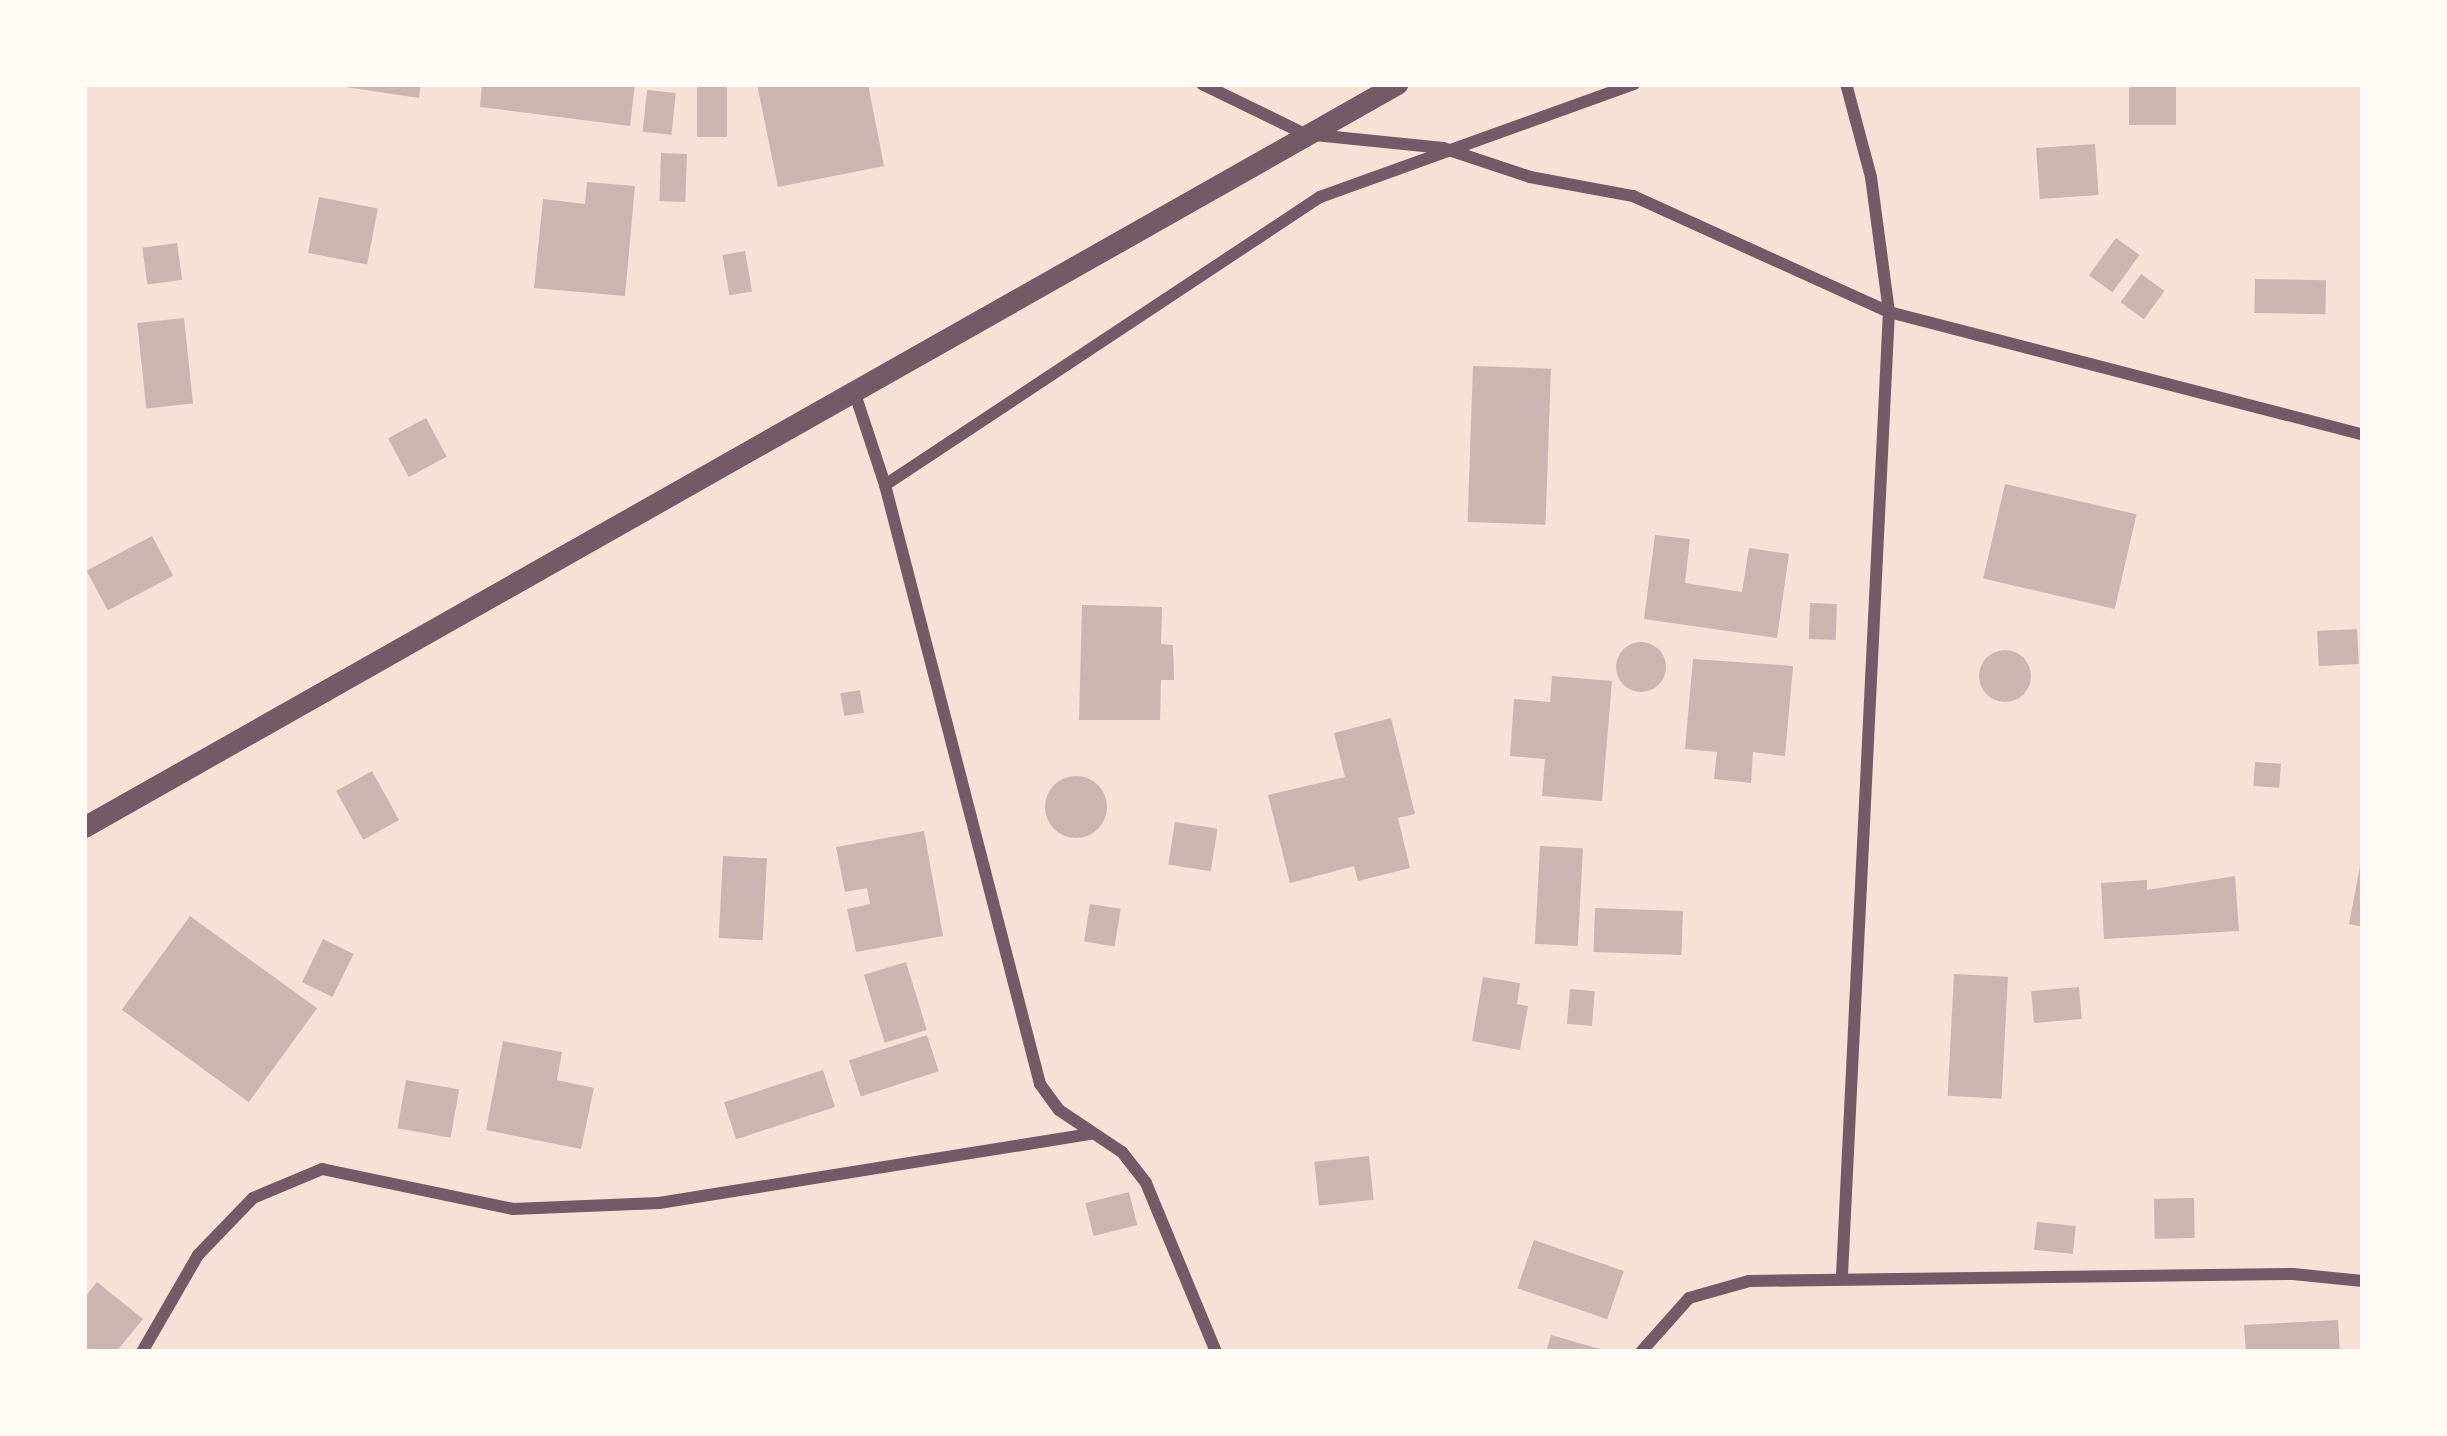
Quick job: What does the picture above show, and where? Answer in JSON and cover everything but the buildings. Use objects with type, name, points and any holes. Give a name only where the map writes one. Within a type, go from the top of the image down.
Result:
[{"type":"street","points":[[1202,84],[1305,134],[1443,148],[1530,177],[1633,196],[1889,312],[2363,435]]},
{"type":"street","points":[[84,827],[1397,84]]},
{"type":"street","points":[[886,485],[1320,197],[1443,148],[1634,84]]},
{"type":"street","points":[[1842,1276],[1889,312],[1871,177],[1846,84]]},
{"type":"street","points":[[853,388],[886,485],[1040,1084],[1091,1134],[1122,1152],[1146,1183],[1216,1352]]},
{"type":"street","points":[[142,1352],[198,1256],[253,1198],[322,1169],[513,1209],[658,1203],[1091,1134]]},
{"type":"street","points":[[1641,1352],[1689,1298],[1749,1281],[1842,1276],[2293,1274],[2363,1281]]}]
